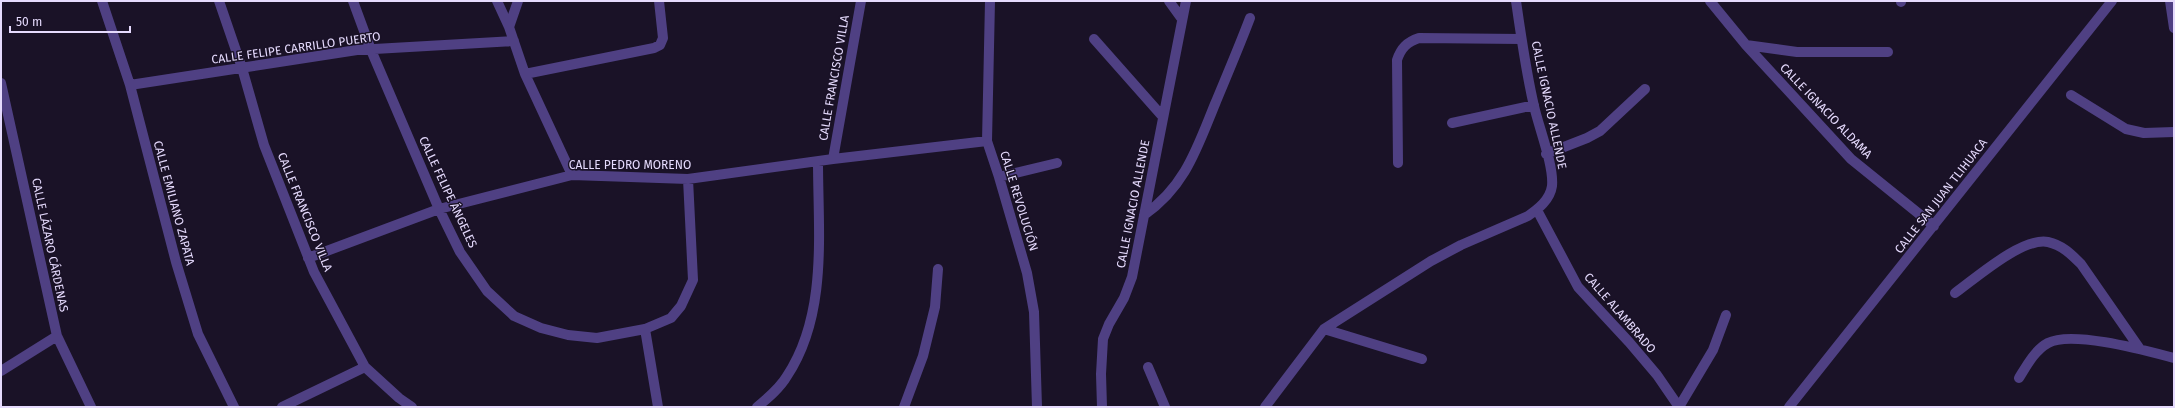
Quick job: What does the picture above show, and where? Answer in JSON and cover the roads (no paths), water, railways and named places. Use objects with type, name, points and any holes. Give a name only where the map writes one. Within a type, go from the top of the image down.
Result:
[{"type":"street","name":"CALLE EMILIANO ZAPATA","points":[[102,1],[130,85],[176,262],[198,334],[234,407]]},
{"type":"street","name":"CALLE FRANCISCO VILLA","points":[[219,1],[242,68],[264,145],[314,272],[365,367],[399,398],[412,407]]},
{"type":"street","name":"CALLE FELIPE ÁNGELES","points":[[353,1],[370,50],[439,209],[460,252],[487,291],[514,316],[541,328],[568,335],[597,338],[645,329],[671,318],[681,306],[693,280],[688,179]]},
{"type":"street","points":[[497,1],[509,27],[525,74],[572,175]]},
{"type":"street","points":[[509,27],[518,1]]},
{"type":"street","points":[[525,74],[654,48],[660,44],[663,38],[660,1]]},
{"type":"street","name":"CALLE FRANCISCO VILLA","points":[[832,159],[861,1]]},
{"type":"street","name":"CALLE REVOLUCIÓN","points":[[990,1],[987,141],[999,177],[1026,272],[1034,312],[1037,407]]},
{"type":"street","points":[[1169,1],[1182,19]]},
{"type":"street","name":"CALLE IGNACIO ALLENDE","points":[[1102,407],[1101,374],[1103,339],[1109,324],[1124,298],[1132,277],[1186,1]]},
{"type":"street","name":"CALLE IGNACIO ALLENDE","points":[[1516,1],[1521,39],[1534,105],[1551,172],[1552,187],[1547,199],[1538,210]]},
{"type":"street","name":"CALLE IGNACIO ALDAMA","points":[[1710,1],[1746,45],[1851,160],[1934,226]]},
{"type":"street","name":"CALLE SAN JUAN TLIHUACA","points":[[1789,407],[2112,1]]},
{"type":"street","points":[[2170,1],[2174,28]]},
{"type":"street","points":[[1144,215],[1160,204],[1175,187],[1192,161],[1250,18]]},
{"type":"street","points":[[1398,163],[1397,60],[1400,51],[1405,45],[1419,38],[1521,39]]},
{"type":"street","points":[[1094,39],[1163,117]]},
{"type":"street","name":"CALLE FELIPE CARRILLO PUERTO","points":[[130,85],[370,50],[514,41]]},
{"type":"street","points":[[1746,45],[1797,52],[1888,52]]},
{"type":"street","name":"CALLE LÁZARO CÁRDENAS","points":[[1,83],[57,336],[91,407]]},
{"type":"street","points":[[1546,154],[1587,138],[1600,131],[1645,89]]},
{"type":"street","points":[[2071,95],[2126,129],[2144,133],[2174,132]]},
{"type":"street","points":[[1452,124],[1534,105]]},
{"type":"street","name":"CALLE PEDRO MORENO","points":[[308,258],[439,209],[572,175],[688,179],[832,159],[987,141]]},
{"type":"street","points":[[758,407],[787,377],[801,351],[811,323],[818,274],[818,162]]},
{"type":"street","points":[[999,177],[1057,163]]},
{"type":"street","points":[[1265,407],[1324,329],[1431,261],[1461,245],[1528,216],[1538,210]]},
{"type":"street","name":"CALLE ALAMBRADO","points":[[1538,210],[1578,287],[1657,375],[1679,407]]},
{"type":"street","points":[[1955,293],[2018,248],[2034,243],[2046,242],[2070,253],[2081,264],[2140,349]]},
{"type":"street","points":[[904,407],[923,356],[935,307],[938,269]]},
{"type":"street","points":[[1679,407],[1713,350],[1726,315]]},
{"type":"street","points":[[645,329],[658,407]]},
{"type":"street","points":[[1324,329],[1422,359]]},
{"type":"street","points":[[1,371],[57,336]]},
{"type":"street","points":[[2019,378],[2038,351],[2048,343],[2059,338],[2071,338],[2140,349],[2174,358]]},
{"type":"street","points":[[282,407],[365,367]]},
{"type":"street","points":[[1148,367],[1165,407]]}]
